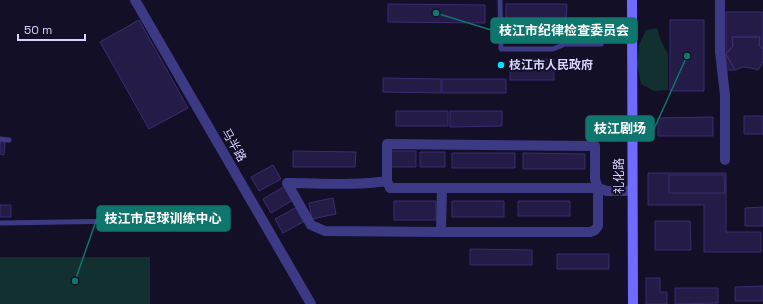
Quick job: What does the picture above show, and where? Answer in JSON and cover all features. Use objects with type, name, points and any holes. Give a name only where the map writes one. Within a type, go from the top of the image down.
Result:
[{"type":"street","name":"马半路","points":[[135,0],[311,304]]},
{"type":"street","name":"礼化路","points":[[632,0],[633,304]]},
{"type":"street","points":[[720,0],[720,52],[725,95],[726,160]]},
{"type":"street","points":[[387,181],[349,184],[287,182],[311,225],[325,231],[590,232],[596,230],[598,226],[598,188],[595,179],[595,146],[387,144],[387,181],[390,188],[598,188],[607,191],[632,191]]},
{"type":"street","points":[[441,232],[442,188]]},
{"type":"lane","points":[[500,0],[500,49],[553,49],[565,44],[601,44]]},
{"type":"lane","points":[[0,139],[9,140]]},
{"type":"lane","points":[[0,223],[126,222]]},
{"type":"green space","points":[[657,28],[661,41],[668,54],[668,90],[654,91],[641,84],[637,64],[639,45],[646,30]]},
{"type":"green space","points":[[0,257],[150,257],[150,304],[0,304]]},
{"type":"building","points":[[388,4],[485,5],[485,23],[388,22]]},
{"type":"building","points":[[506,4],[567,4],[566,22],[506,22]]},
{"type":"building","points":[[726,12],[763,12],[763,49],[759,46],[760,37],[732,37],[733,46],[726,54]]},
{"type":"building","points":[[139,20],[188,108],[149,129],[100,42]]},
{"type":"building","points":[[670,20],[704,20],[704,91],[670,91]]},
{"type":"building","points":[[732,37],[760,37],[759,46],[763,49],[763,62],[758,70],[743,67],[735,70],[726,54],[733,46]]},
{"type":"building","points":[[726,54],[735,70],[726,70]]},
{"type":"building","points":[[510,59],[554,59],[554,80],[510,80]]},
{"type":"building","points":[[383,78],[441,79],[441,93],[383,92]]},
{"type":"building","points":[[442,79],[506,79],[506,93],[442,93]]},
{"type":"building","points":[[396,111],[448,111],[448,126],[396,126]]},
{"type":"building","points":[[450,111],[502,111],[502,126],[450,127]]},
{"type":"building","points":[[744,116],[763,116],[763,134],[744,134]]},
{"type":"building","points":[[713,117],[713,136],[658,136],[658,118]]},
{"type":"building","points":[[0,142],[5,142],[4,155],[0,154]]},
{"type":"building","points":[[293,151],[356,152],[355,167],[293,167]]},
{"type":"building","points":[[390,151],[416,151],[416,167],[390,167]]},
{"type":"building","points":[[420,152],[445,152],[445,167],[420,167]]},
{"type":"building","points":[[452,153],[515,153],[515,168],[452,168]]},
{"type":"building","points":[[523,153],[585,154],[585,169],[523,169]]},
{"type":"building","points":[[273,165],[281,179],[259,191],[251,177]]},
{"type":"building","points":[[648,173],[726,173],[726,232],[761,232],[761,252],[704,252],[704,205],[648,205]]},
{"type":"building","points":[[669,175],[724,175],[725,193],[669,193]]},
{"type":"building","points":[[285,186],[293,200],[271,213],[263,199]]},
{"type":"building","points":[[333,198],[336,214],[312,219],[309,203]]},
{"type":"building","points":[[394,201],[436,201],[436,220],[394,220]]},
{"type":"building","points":[[452,201],[504,201],[504,217],[452,217]]},
{"type":"building","points":[[518,201],[570,201],[570,216],[518,216]]},
{"type":"building","points":[[0,205],[11,205],[11,217],[0,217]]},
{"type":"building","points":[[297,207],[305,221],[283,233],[275,219]]},
{"type":"building","points":[[763,207],[763,226],[745,226],[745,208]]},
{"type":"building","points":[[655,221],[690,221],[691,250],[655,250]]},
{"type":"building","points":[[470,249],[532,250],[532,265],[470,265]]},
{"type":"building","points":[[557,254],[609,254],[609,269],[557,269]]},
{"type":"building","points":[[646,278],[660,278],[660,292],[667,292],[667,304],[646,304]]},
{"type":"building","points":[[763,286],[763,301],[735,301],[735,287]]},
{"type":"building","points":[[675,288],[718,288],[718,303],[675,304]]},
{"type":"place","name":"枝江市纪律检查委员会","points":[[436,13]]},
{"type":"place","name":"枝江剧场","points":[[687,56]]},
{"type":"place","name":"枝江市人民政府","points":[[501,65]]},
{"type":"place","name":"枝江市足球训练中心","points":[[75,281]]}]
